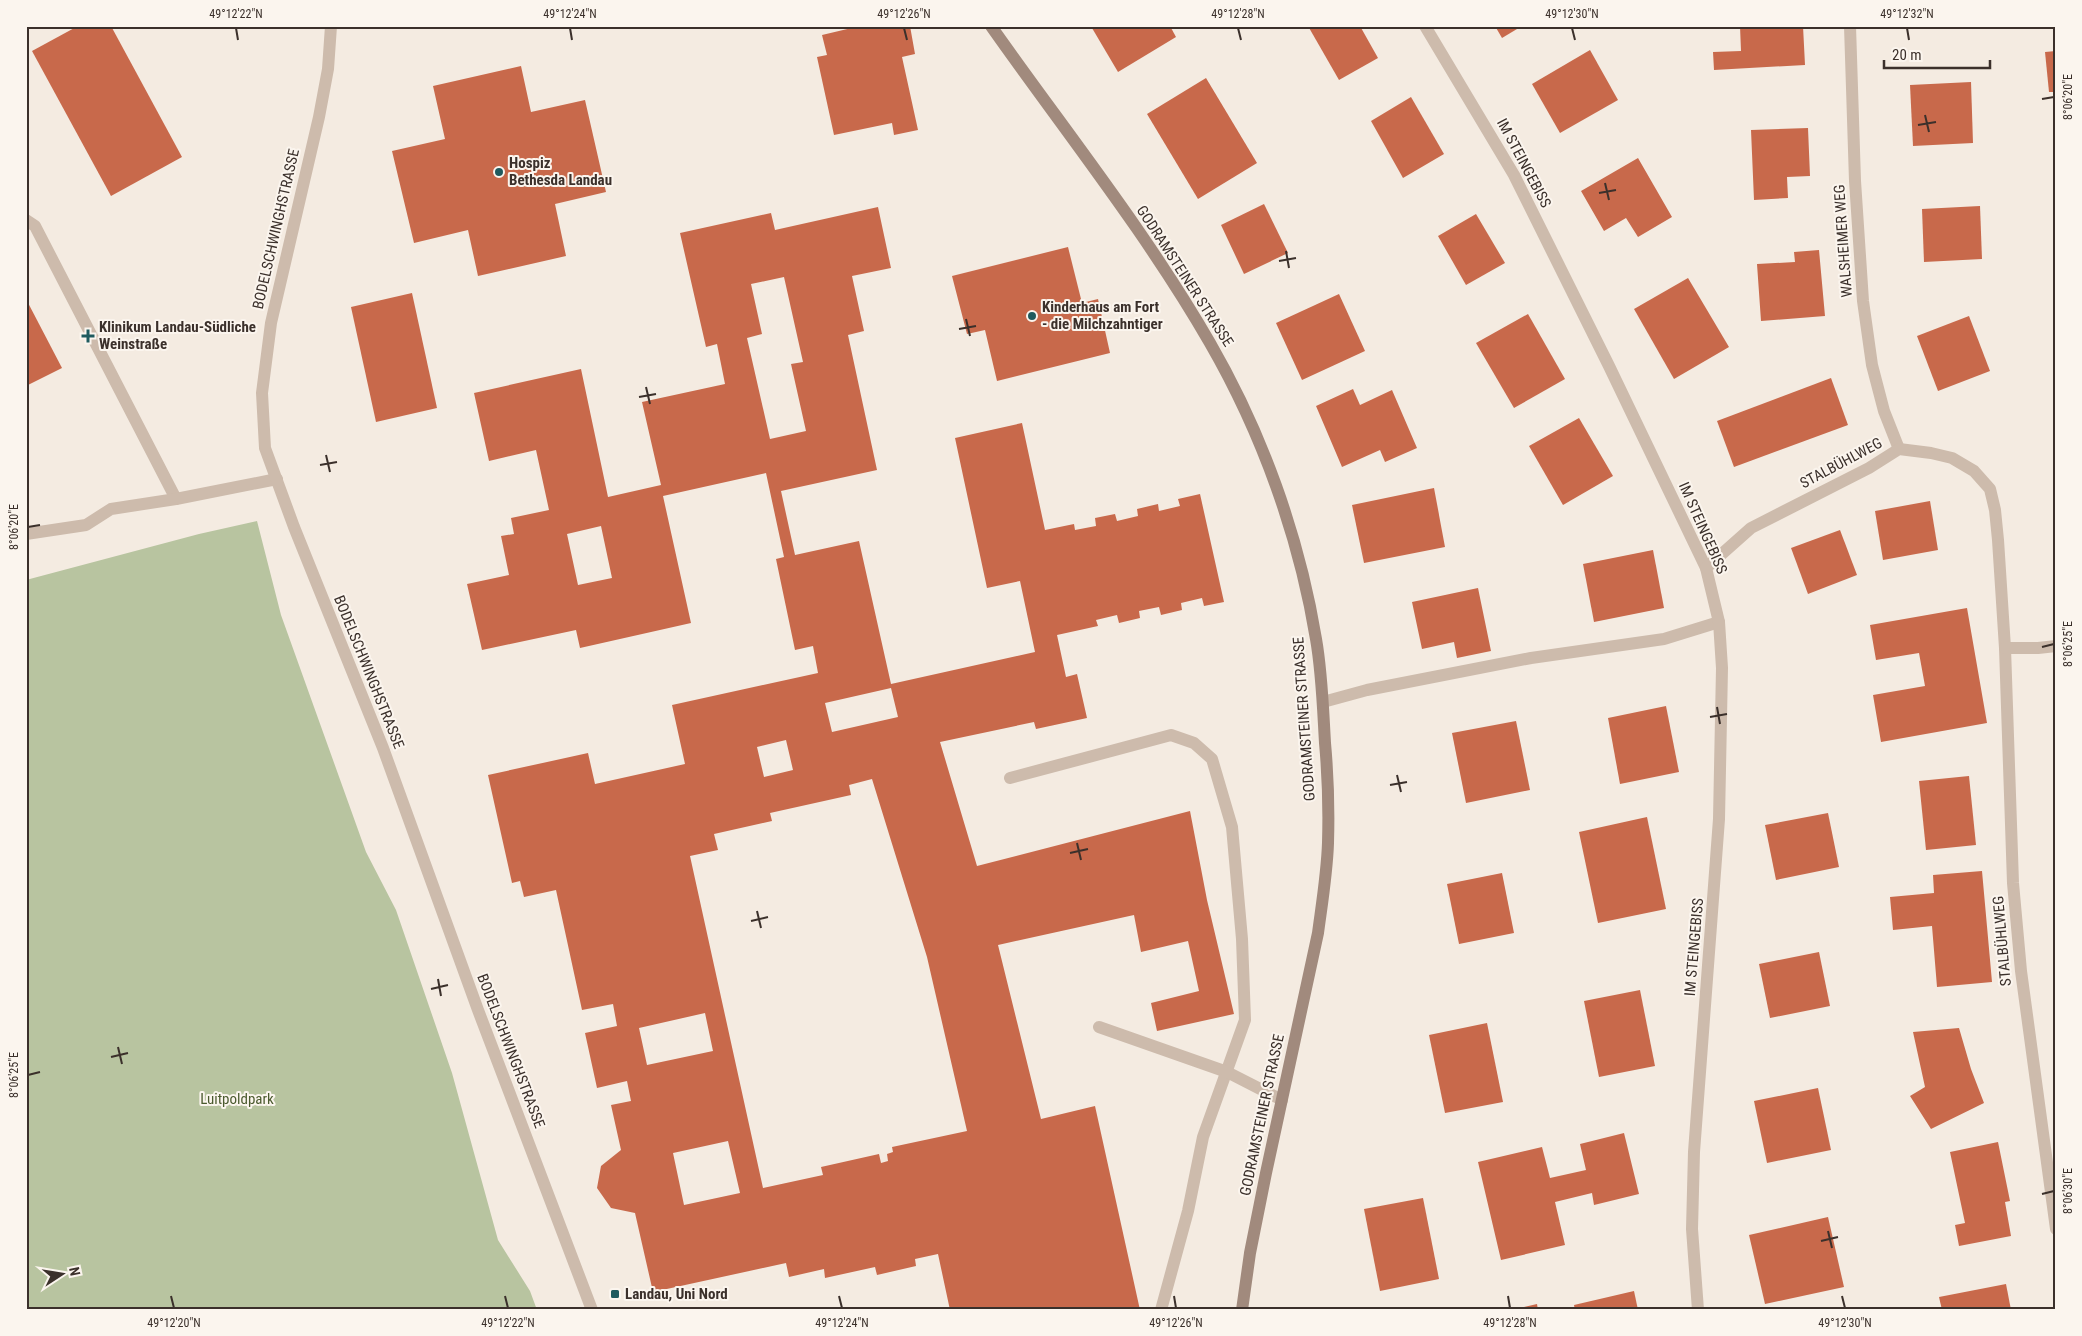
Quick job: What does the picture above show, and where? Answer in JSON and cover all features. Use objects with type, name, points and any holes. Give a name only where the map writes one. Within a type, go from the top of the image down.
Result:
[{"type":"street","name":"BODELSCHWINGHSTRASSE","points":[[331,26],[328,69],[319,117],[271,323],[262,393],[265,448],[382,748],[478,1010],[592,1310]]},
{"type":"street","name":"GODRAMSTEINER STRASSE","points":[[991,26],[1153,252],[1188,305],[1236,391],[1272,479],[1304,581],[1316,640],[1323,702],[1327,767],[1328,844],[1324,891],[1318,933],[1250,1253],[1242,1310]]},
{"type":"street","name":"IM STEINGEBISS","points":[[1425,26],[1514,175],[1706,568],[1719,622],[1722,668],[1719,819],[1694,1162],[1692,1229],[1698,1310]]},
{"type":"street","name":"WALSHEIMER WEG","points":[[1850,26],[1855,180],[1863,301],[1872,365],[1884,411],[1899,450]]},
{"type":"street","points":[[26,220],[35,226],[176,499]]},
{"type":"street","name":"STALBÜHLWEG","points":[[1706,568],[1751,528],[1899,450],[1931,453],[1952,458],[1974,471],[1990,489],[1995,510],[1998,540],[2005,648],[2013,883],[2030,1042],[2056,1229]]},
{"type":"street","points":[[26,534],[86,525],[111,509],[176,499],[277,479]]},
{"type":"street","points":[[1323,702],[1367,690],[1530,658],[1664,639],[1719,622]]},
{"type":"street","points":[[2005,648],[2056,646]]},
{"type":"street","points":[[1010,778],[1171,735],[1194,744],[1212,759],[1232,827],[1242,940],[1245,1020],[1203,1137],[1188,1211],[1161,1310]]},
{"type":"street","points":[[1100,1027],[1227,1072],[1282,1100]]},
{"type":"green space","name":"Luitpoldpark","points":[[257,521],[281,615],[366,852],[396,910],[452,1073],[498,1240],[530,1291],[537,1310],[26,1310],[26,580],[199,534]]},
{"type":"building","points":[[78,26],[111,26],[182,157],[111,196],[32,51]]},
{"type":"building","points":[[860,26],[910,26],[915,54],[902,57],[918,130],[894,135],[892,123],[834,135],[817,57],[827,55],[822,35]]},
{"type":"building","points":[[1095,26],[1170,26],[1176,37],[1118,72],[1092,28]]},
{"type":"building","points":[[1308,26],[1360,26],[1378,58],[1339,80]]},
{"type":"building","points":[[1495,26],[1522,26],[1502,38]]},
{"type":"building","points":[[1740,26],[1803,26],[1805,65],[1714,70],[1713,52],[1741,51]]},
{"type":"building","points":[[1590,50],[1618,100],[1560,133],[1532,84]]},
{"type":"building","points":[[2056,51],[2056,92],[2049,92],[2045,52]]},
{"type":"building","name":"Hospiz Bethesda Landau","points":[[521,66],[531,112],[585,100],[606,192],[555,204],[566,256],[478,276],[468,230],[414,243],[392,151],[445,139],[433,86]]},
{"type":"building","points":[[1206,78],[1257,163],[1198,199],[1147,114]]},
{"type":"building","points":[[1971,82],[1973,143],[1913,146],[1910,85]]},
{"type":"building","points":[[1411,97],[1444,154],[1403,178],[1371,121]]},
{"type":"building","points":[[1808,128],[1810,176],[1787,177],[1788,198],[1754,200],[1751,130]]},
{"type":"building","points":[[1638,158],[1672,217],[1638,237],[1626,218],[1604,231],[1581,191]]},
{"type":"building","points":[[1264,204],[1288,253],[1244,274],[1221,225]]},
{"type":"building","points":[[1980,206],[1982,259],[1924,262],[1922,209]]},
{"type":"building","points":[[878,207],[891,268],[852,276],[864,331],[848,335],[877,470],[781,491],[795,555],[859,541],[891,684],[1035,652],[1020,581],[987,588],[955,438],[1022,423],[1045,530],[1074,524],[1075,530],[1096,526],[1095,518],[1115,514],[1117,521],[1138,516],[1137,509],[1158,504],[1159,511],[1180,506],[1178,499],[1200,494],[1224,602],[1204,606],[1202,598],[1181,603],[1182,610],[1161,615],[1159,607],[1139,611],[1140,618],[1119,623],[1117,615],[1096,620],[1098,626],[1057,635],[1066,677],[1077,674],[1087,718],[1036,729],[1034,722],[940,742],[977,866],[1190,811],[1207,900],[1234,1014],[1157,1031],[1151,1003],[1199,991],[1188,941],[1141,952],[1134,915],[998,945],[1041,1119],[1095,1106],[1140,1310],[950,1310],[938,1254],[915,1259],[916,1266],[877,1275],[875,1267],[825,1278],[824,1269],[789,1277],[786,1263],[653,1292],[635,1213],[611,1208],[597,1188],[601,1166],[621,1150],[611,1105],[631,1101],[627,1081],[597,1088],[585,1033],[617,1026],[613,1004],[582,1010],[556,890],[524,897],[520,881],[512,883],[488,775],[588,753],[595,784],[685,764],[672,705],[818,673],[813,646],[795,650],[776,559],[784,557],[766,473],[663,496],[691,623],[580,648],[576,630],[482,650],[467,584],[509,575],[501,536],[514,534],[511,518],[549,510],[536,450],[489,461],[474,393],[581,369],[608,497],[661,485],[642,402],[725,384],[717,344],[706,347],[680,233],[771,213],[775,230]],"holes":[[[784,277],[803,362],[791,364],[806,431],[770,439],[747,338],[762,334],[751,284]],[[601,526],[612,578],[578,585],[567,534]],[[891,688],[898,717],[832,732],[825,703]],[[786,740],[793,770],[764,777],[757,747]],[[872,779],[927,957],[967,1131],[892,1147],[893,1152],[887,1154],[888,1161],[881,1163],[879,1154],[821,1167],[823,1175],[763,1188],[690,856],[718,850],[714,834],[772,821],[770,813],[851,795],[849,785]],[[705,1013],[713,1051],[647,1065],[639,1028]],[[728,1141],[740,1193],[684,1205],[673,1153]]]},
{"type":"building","points":[[1476,214],[1505,263],[1466,285],[1438,236]]},
{"type":"building","name":"Kinderhaus am Fort - die Milchzahntiger","points":[[1068,247],[1082,303],[1098,299],[1110,353],[997,381],[985,330],[967,334],[952,276]]},
{"type":"building","points":[[1819,250],[1825,316],[1761,321],[1757,264],[1795,262],[1794,252]]},
{"type":"building","points":[[1688,278],[1729,347],[1674,379],[1634,309]]},
{"type":"building","points":[[412,293],[437,408],[376,422],[351,307]]},
{"type":"building","points":[[1339,294],[1365,351],[1302,380],[1276,323]]},
{"type":"building","points":[[26,299],[62,368],[26,386]]},
{"type":"building","points":[[1528,314],[1565,379],[1514,408],[1476,343]]},
{"type":"building","points":[[1969,316],[1990,371],[1938,391],[1917,336]]},
{"type":"building","points":[[1831,378],[1848,425],[1734,467],[1717,421]]},
{"type":"building","points":[[1353,389],[1360,405],[1392,390],[1417,448],[1385,462],[1380,450],[1342,467],[1316,406]]},
{"type":"building","points":[[1579,418],[1613,476],[1563,505],[1529,446]]},
{"type":"building","points":[[1434,488],[1445,547],[1364,563],[1352,505]]},
{"type":"building","points":[[1930,501],[1938,550],[1883,560],[1875,511]]},
{"type":"building","points":[[1840,530],[1857,575],[1808,594],[1791,548]]},
{"type":"building","points":[[1653,550],[1664,608],[1594,622],[1583,564]]},
{"type":"building","points":[[1478,588],[1491,651],[1457,658],[1454,642],[1422,649],[1412,602]]},
{"type":"building","points":[[1967,608],[1987,723],[1881,742],[1873,695],[1925,686],[1919,653],[1876,660],[1870,625]]},
{"type":"building","points":[[1666,706],[1679,772],[1620,784],[1608,718]]},
{"type":"building","points":[[1516,721],[1530,790],[1466,803],[1452,733]]},
{"type":"building","points":[[1969,776],[1976,845],[1926,850],[1919,781]]},
{"type":"building","points":[[1828,813],[1839,867],[1776,880],[1765,825]]},
{"type":"building","points":[[1647,817],[1666,909],[1598,923],[1579,832]]},
{"type":"building","points":[[1982,871],[1992,982],[1937,987],[1932,926],[1893,930],[1890,897],[1934,893],[1933,875]]},
{"type":"building","points":[[1502,873],[1514,933],[1459,944],[1447,884]]},
{"type":"building","points":[[1819,952],[1830,1006],[1770,1018],[1759,964]]},
{"type":"building","points":[[1640,990],[1655,1066],[1599,1077],[1584,1001]]},
{"type":"building","points":[[1487,1023],[1503,1102],[1445,1113],[1429,1035]]},
{"type":"building","points":[[1959,1028],[1971,1069],[1984,1103],[1931,1129],[1910,1096],[1925,1087],[1913,1032]]},
{"type":"building","points":[[1818,1088],[1831,1150],[1767,1163],[1754,1101]]},
{"type":"building","points":[[1624,1133],[1639,1194],[1594,1205],[1592,1193],[1555,1202],[1565,1245],[1501,1260],[1478,1162],[1542,1147],[1550,1178],[1586,1170],[1580,1144]]},
{"type":"building","points":[[1998,1142],[2010,1201],[2005,1202],[2011,1236],[1959,1246],[1955,1225],[1965,1223],[1950,1152]]},
{"type":"building","points":[[1423,1198],[1439,1279],[1380,1291],[1364,1209]]},
{"type":"building","points":[[1828,1217],[1844,1287],[1765,1304],[1749,1235]]},
{"type":"building","points":[[2006,1284],[2011,1310],[1942,1310],[1939,1297]]},
{"type":"building","points":[[1634,1291],[1638,1310],[1575,1310],[1574,1305]]},
{"type":"building","points":[[1537,1304],[1538,1310],[1516,1310],[1516,1309]]},
{"type":"place","name":"Hospiz Bethesda Landau","points":[[499,172]]},
{"type":"place","name":"Kinderhaus am Fort - die Milchzahntiger","points":[[1032,316]]},
{"type":"place","name":"Klinikum Landau-Südliche Weinstraße","points":[[88,336]]},
{"type":"place","name":"Landau, Uni Nord","points":[[615,1294]]}]
